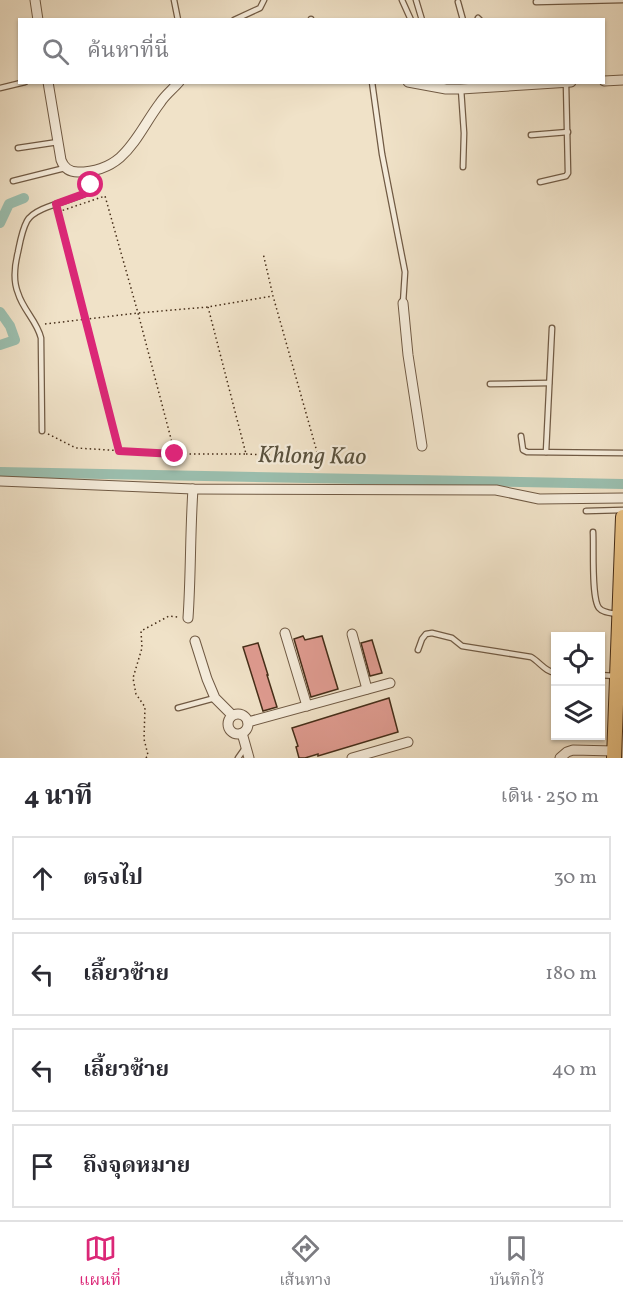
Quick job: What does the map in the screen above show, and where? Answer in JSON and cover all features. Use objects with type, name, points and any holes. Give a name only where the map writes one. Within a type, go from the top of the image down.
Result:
[{"type":"main road","points":[[614,755],[623,517]]},
{"type":"street","points":[[35,0],[38,18]]},
{"type":"street","points":[[605,81],[623,80]]},
{"type":"street","points":[[48,84],[61,160],[65,168],[75,172],[89,172],[103,168],[127,152],[161,100],[177,84]]},
{"type":"street","points":[[433,85],[461,89],[478,85],[509,84]]},
{"type":"street","points":[[403,303],[408,355],[422,446]]},
{"type":"street","points":[[0,482],[193,489],[496,490],[539,499],[623,498]]},
{"type":"street","points":[[188,618],[193,489]]},
{"type":"street","points":[[285,633],[307,706]]},
{"type":"street","points":[[352,634],[367,689]]},
{"type":"street","points":[[195,641],[215,698],[232,716]]},
{"type":"street","points":[[248,722],[390,682]]},
{"type":"street","points":[[242,714],[246,717],[248,722],[246,730],[242,733],[234,733],[230,730],[228,723],[232,716],[242,714]]},
{"type":"street","points":[[242,733],[249,758]]},
{"type":"street","points":[[352,758],[408,742]]},
{"type":"street","points":[[560,758],[573,750],[614,755]]},
{"type":"lane","points":[[174,0],[178,18]]},
{"type":"lane","points":[[238,18],[260,8],[264,0]]},
{"type":"lane","points":[[402,0],[410,18]]},
{"type":"lane","points":[[416,0],[421,18]]},
{"type":"lane","points":[[536,2],[623,0]]},
{"type":"lane","points":[[459,2],[463,18]]},
{"type":"lane","points":[[0,88],[18,84]]},
{"type":"lane","points":[[372,84],[382,154],[405,272],[403,303]]},
{"type":"lane","points":[[540,182],[566,177],[568,173],[566,84]]},
{"type":"lane","points":[[461,89],[464,133],[463,167]]},
{"type":"lane","points":[[531,135],[568,132]]},
{"type":"lane","points":[[18,148],[58,142]]},
{"type":"lane","points":[[13,181],[65,168]]},
{"type":"lane","points":[[42,431],[41,338],[37,325],[16,290],[17,256],[26,222],[30,216],[89,192],[91,185],[89,172]]},
{"type":"lane","points":[[546,452],[552,328]]},
{"type":"lane","points":[[490,384],[549,383]]},
{"type":"lane","points":[[521,436],[523,450],[527,452],[623,453]]},
{"type":"lane","points":[[586,512],[623,510]]},
{"type":"lane","points":[[593,532],[597,603],[605,612],[620,614]]},
{"type":"lane","points":[[418,650],[426,634],[432,633],[452,638],[462,646],[531,657],[551,672]]},
{"type":"lane","points":[[605,675],[617,676]]},
{"type":"lane","points":[[178,708],[215,698]]},
{"type":"lane","points":[[238,758],[245,747]]},
{"type":"path","points":[[119,451],[58,212],[105,196],[175,454]]},
{"type":"path","points":[[42,431],[76,448],[175,454],[309,457],[317,452],[263,253]]},
{"type":"path","points":[[37,325],[208,307],[273,296]]},
{"type":"path","points":[[208,307],[246,454]]},
{"type":"path","points":[[146,758],[148,754],[144,739],[145,707],[136,694],[133,678],[142,648],[141,631],[169,616],[188,618]]},
{"type":"building","points":[[303,636],[305,640],[322,636],[338,689],[311,697],[294,639]]},
{"type":"building","points":[[372,640],[382,673],[370,676],[361,643]]},
{"type":"building","points":[[258,643],[277,707],[263,711],[243,647]]},
{"type":"building","points":[[389,698],[398,732],[318,756],[318,754],[299,758],[292,728]]},
{"type":"waterway","points":[[0,223],[9,204],[24,198]]},
{"type":"waterway","points":[[0,312],[10,326],[15,340],[0,345]]},
{"type":"waterway","name":"Khlong Kao","points":[[0,472],[623,484]]},
{"type":"route","points":[[91,185],[89,192],[84,195],[56,204],[119,451],[175,454]]}]
